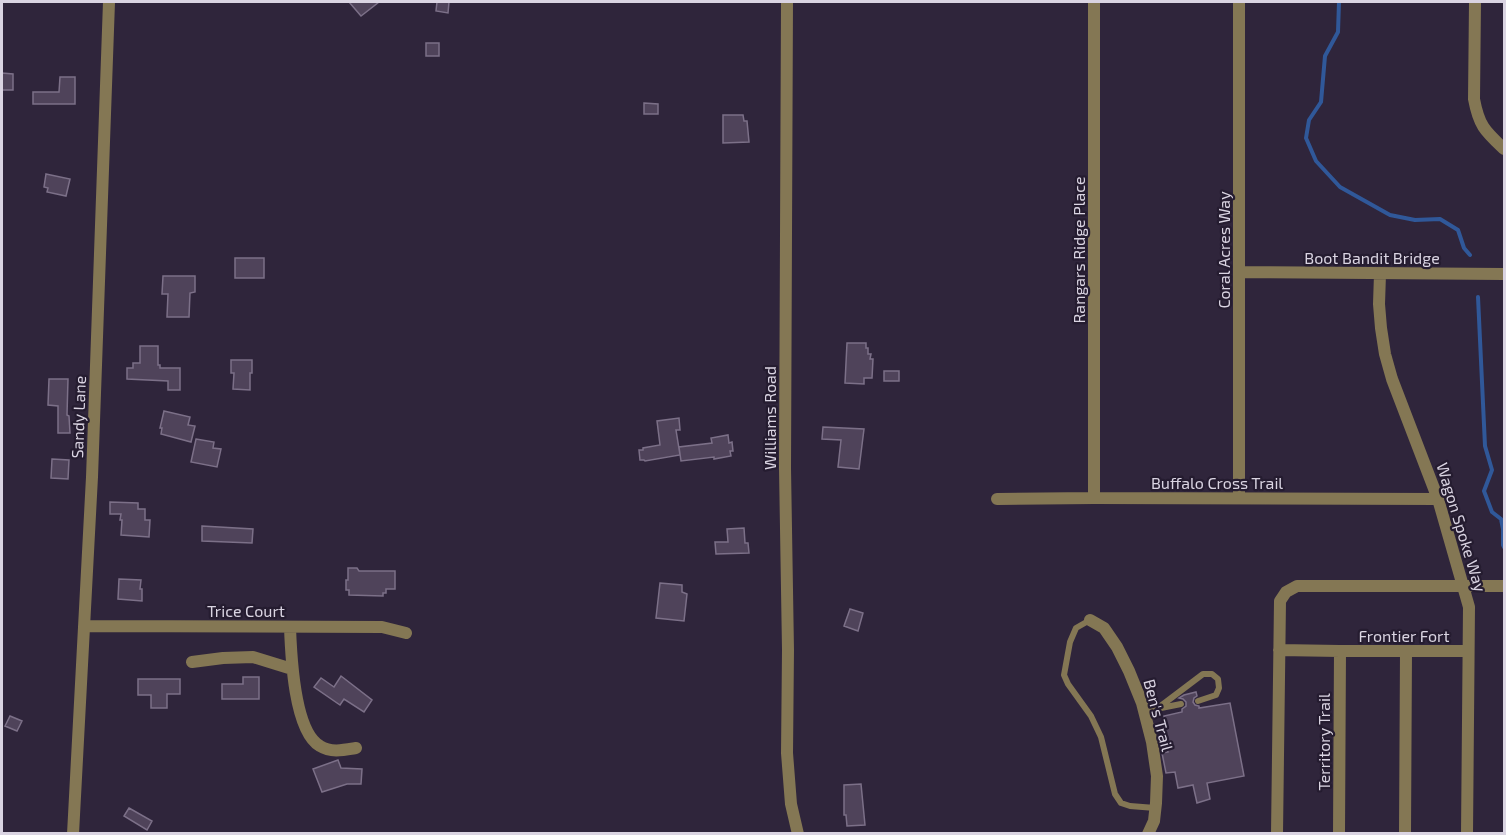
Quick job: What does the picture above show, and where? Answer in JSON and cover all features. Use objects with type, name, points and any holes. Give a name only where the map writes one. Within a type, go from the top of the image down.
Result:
[{"type":"street","name":"Sandy Lane","points":[[73,834],[92,477],[109,2]]},
{"type":"street","name":"Williams Road","points":[[787,2],[785,468],[789,650],[787,753],[791,804],[798,834]]},
{"type":"street","name":"Rangars Ridge Place","points":[[1094,2],[1094,498]]},
{"type":"street","name":"Coral Acres Way","points":[[1239,2],[1239,498]]},
{"type":"street","points":[[1475,2],[1474,99],[1477,115],[1486,132],[1504,148]]},
{"type":"street","name":"Boot Bandit Bridge","points":[[1239,273],[1504,274]]},
{"type":"street","name":"Wagon Spoke Way","points":[[1380,274],[1380,316],[1385,354],[1392,379],[1438,499],[1469,607],[1467,834]]},
{"type":"street","name":"Buffalo Cross Trail","points":[[997,499],[1438,499]]},
{"type":"street","points":[[1277,834],[1280,601],[1286,592],[1297,586],[1504,586]]},
{"type":"street","name":"Ben's Trail","points":[[1090,620],[1104,628],[1117,647],[1142,703],[1152,742],[1157,776],[1154,821],[1148,834]]},
{"type":"street","name":"Trice Court","points":[[84,626],[382,627],[406,633]]},
{"type":"street","points":[[290,627],[292,669],[302,723],[312,741],[321,748],[337,751],[356,748]]},
{"type":"street","name":"Frontier Fort","points":[[1279,650],[1468,651]]},
{"type":"street","name":"Territory Trail","points":[[1339,834],[1340,651]]},
{"type":"street","points":[[1405,834],[1406,652]]},
{"type":"street","points":[[192,662],[253,657],[292,669]]},
{"type":"lane","points":[[1090,620],[1076,628],[1070,642],[1064,675],[1091,716],[1101,737],[1115,794],[1120,804],[1155,808]]},
{"type":"lane","points":[[1158,708],[1203,675],[1212,674],[1218,679],[1220,688],[1215,695],[1198,701]]},
{"type":"lane","points":[[1144,713],[1181,704]]},
{"type":"building","points":[[349,2],[379,2],[361,16]]},
{"type":"building","points":[[437,2],[449,2],[448,13],[436,11]]},
{"type":"building","points":[[426,43],[439,43],[439,56],[426,56]]},
{"type":"building","points":[[2,73],[13,74],[13,90],[2,90]]},
{"type":"building","points":[[60,77],[75,77],[75,104],[33,104],[33,92],[59,92]]},
{"type":"building","points":[[644,103],[658,104],[658,114],[644,114]]},
{"type":"building","points":[[723,115],[743,115],[744,121],[747,121],[749,142],[723,143]]},
{"type":"building","points":[[46,174],[70,179],[66,196],[47,192],[48,188],[44,187]]},
{"type":"building","points":[[235,258],[264,258],[264,278],[235,278]]},
{"type":"building","points":[[163,276],[195,276],[195,292],[190,293],[189,317],[167,317],[168,294],[162,294]]},
{"type":"building","points":[[847,343],[866,343],[868,354],[871,354],[872,378],[864,378],[864,384],[845,383]]},
{"type":"building","points":[[140,346],[158,346],[160,368],[180,368],[180,390],[168,390],[168,381],[127,379],[127,368],[133,368],[133,363],[140,363]]},
{"type":"building","points":[[231,360],[252,360],[250,390],[233,389],[234,373],[231,373]]},
{"type":"building","points":[[884,371],[899,371],[899,381],[884,381]]},
{"type":"building","points":[[49,379],[68,379],[67,415],[69,416],[70,433],[58,433],[58,406],[48,405]]},
{"type":"building","points":[[164,411],[190,417],[188,425],[195,426],[191,442],[161,434]]},
{"type":"building","points":[[679,418],[680,430],[676,430],[680,455],[640,460],[639,450],[660,445],[657,421]]},
{"type":"building","points":[[823,427],[864,429],[859,469],[838,467],[841,440],[822,439]]},
{"type":"building","points":[[728,435],[729,443],[732,442],[731,456],[681,461],[679,447],[712,443],[711,438]]},
{"type":"building","points":[[196,439],[214,442],[213,448],[221,449],[217,467],[191,462]]},
{"type":"building","points":[[52,459],[69,460],[68,479],[51,478]]},
{"type":"building","points":[[110,502],[138,503],[138,509],[145,509],[145,520],[150,520],[149,537],[121,535],[121,514],[110,514]]},
{"type":"building","points":[[202,526],[253,529],[252,543],[202,541]]},
{"type":"building","points":[[744,528],[745,543],[748,543],[749,553],[716,554],[715,542],[728,542],[727,529]]},
{"type":"building","points":[[348,568],[357,568],[359,571],[395,571],[395,589],[386,589],[383,596],[349,595],[349,590],[346,590]]},
{"type":"building","points":[[119,579],[141,580],[142,601],[118,599]]},
{"type":"building","points":[[660,583],[682,585],[682,592],[687,594],[684,621],[656,618]]},
{"type":"building","points":[[850,609],[863,613],[858,631],[844,626]]},
{"type":"building","points":[[341,676],[372,700],[364,712],[344,699],[340,705],[314,687],[321,678],[334,687]]},
{"type":"building","points":[[243,677],[259,677],[259,699],[222,699],[222,684],[243,684]]},
{"type":"building","points":[[138,679],[180,679],[180,694],[167,694],[167,708],[151,708],[151,695],[138,695]]},
{"type":"building","points":[[1196,692],[1197,696],[1193,702],[1199,708],[1230,703],[1244,776],[1207,783],[1210,799],[1197,803],[1193,785],[1178,788],[1175,772],[1166,773],[1162,753],[1168,752],[1162,727],[1165,726],[1164,716],[1182,712],[1186,702],[1179,698]]},
{"type":"building","points":[[10,716],[22,721],[17,731],[5,726]]},
{"type":"building","points":[[338,760],[341,768],[362,769],[361,784],[347,784],[322,792],[313,769]]},
{"type":"building","points":[[861,784],[865,825],[847,826],[846,815],[844,815],[844,785]]},
{"type":"building","points":[[129,808],[152,821],[147,830],[124,816]]},
{"type":"waterway","points":[[1339,2],[1338,32],[1325,56],[1321,102],[1309,120],[1306,138],[1316,161],[1340,187],[1390,215],[1415,220],[1440,219],[1458,230],[1464,248],[1470,255]]},
{"type":"waterway","points":[[1478,297],[1485,446],[1492,470],[1484,491],[1492,512],[1501,519],[1504,547]]}]
